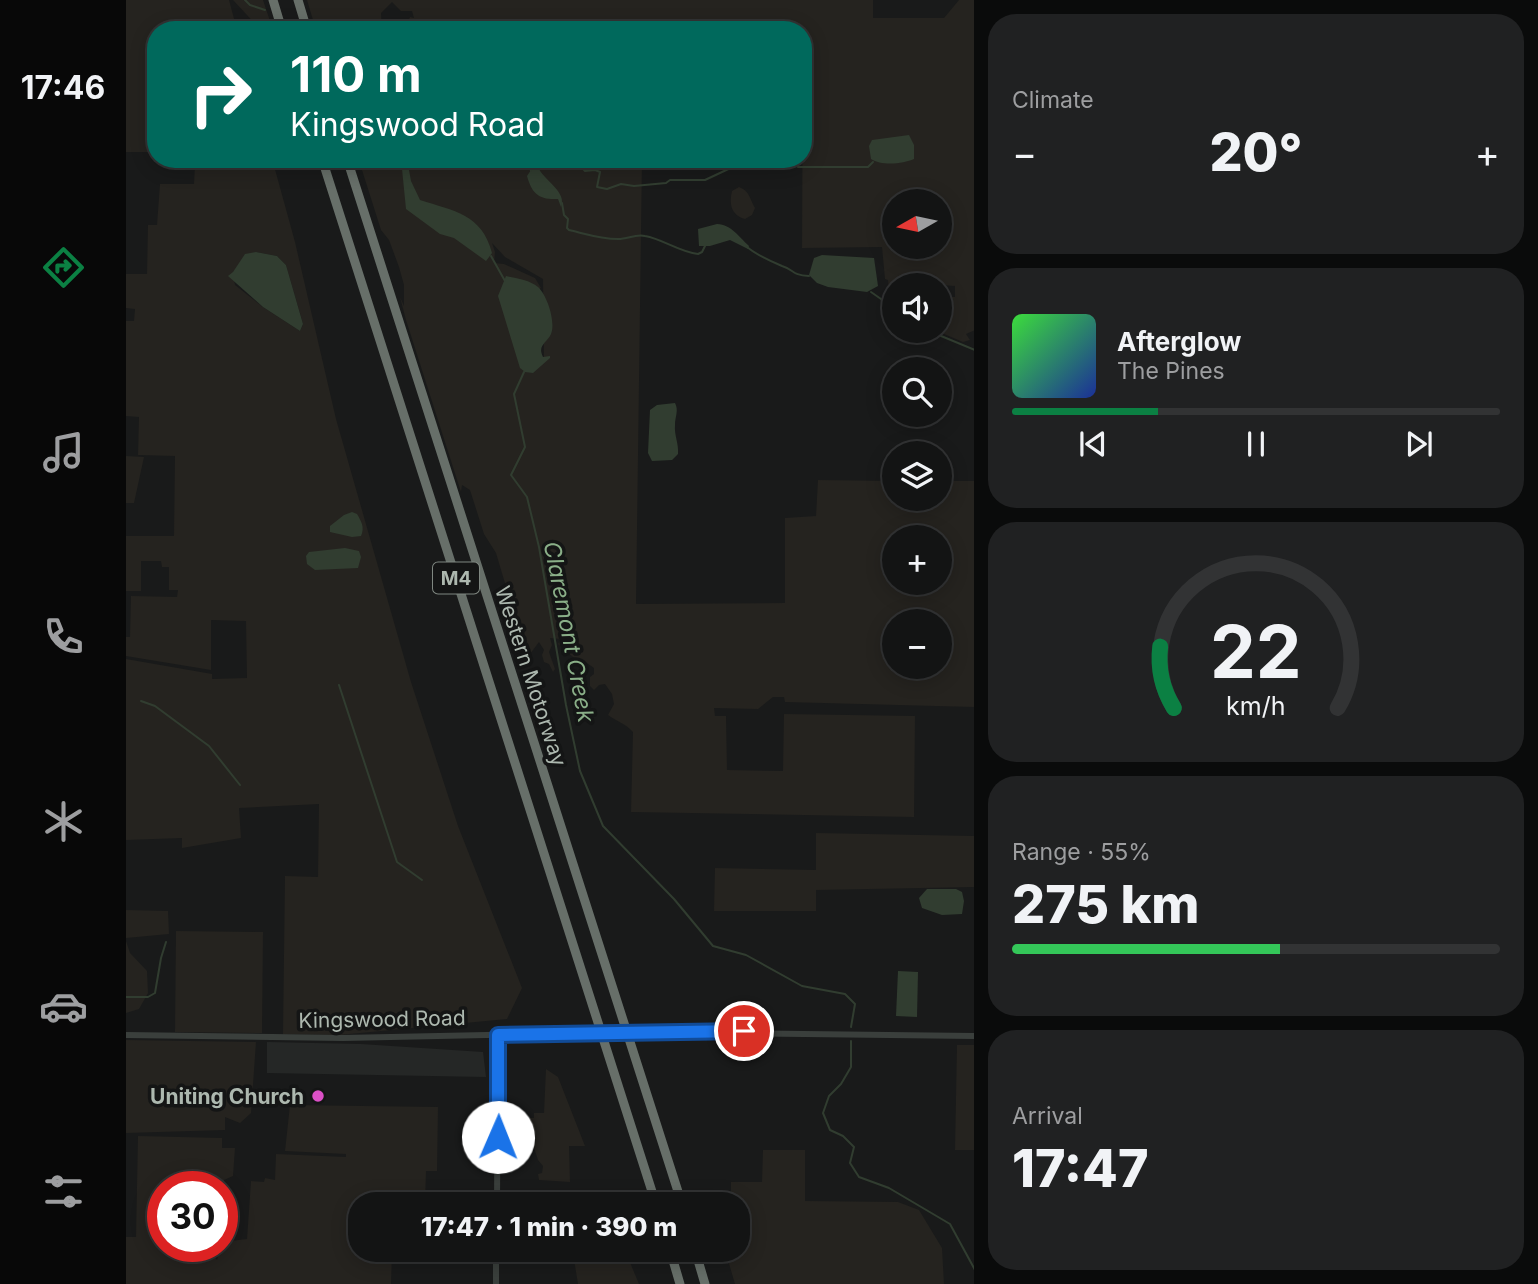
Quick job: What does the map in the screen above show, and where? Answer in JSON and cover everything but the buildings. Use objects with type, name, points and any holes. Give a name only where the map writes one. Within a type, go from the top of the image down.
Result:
[{"type":"highway","points":[[273,0],[279,21]]},
{"type":"highway","points":[[298,0],[304,21]]},
{"type":"highway","name":"Western Motorway","points":[[325,168],[652,1192]]},
{"type":"highway","name":"Western Motorway","points":[[350,168],[678,1192]]},
{"type":"highway","points":[[674,1262],[680,1284]]},
{"type":"highway","points":[[699,1262],[705,1284]]},
{"type":"street","name":"Kingswood Road","points":[[126,1035],[343,1038],[649,1032],[974,1036]]},
{"type":"street","points":[[497,1192],[498,1035]]},
{"type":"street","points":[[496,1262],[496,1284]]},
{"type":"shaded area","points":[[126,0],[229,0],[235,21],[147,21],[147,152],[126,152]]},
{"type":"shaded area","points":[[233,0],[263,0],[270,21],[253,21]]},
{"type":"shaded area","points":[[307,0],[873,0],[873,18],[944,18],[959,0],[974,0],[974,330],[966,334],[970,340],[963,342],[952,337],[952,297],[955,297],[955,286],[952,286],[952,273],[884,273],[883,259],[952,259],[952,189],[882,189],[882,247],[802,248],[802,168],[812,168],[812,21],[408,21],[410,17],[414,18],[412,11],[401,11],[392,2],[381,13],[381,21],[313,21]]},
{"type":"shaded area","points":[[909,135],[914,145],[914,159],[892,164],[871,159],[869,146],[872,140]]},
{"type":"shaded area","points":[[195,168],[275,168],[295,242],[336,419],[411,682],[458,826],[522,988],[507,1019],[339,1035],[283,1034],[285,876],[318,877],[319,804],[239,808],[241,838],[182,848],[182,838],[126,840],[126,659],[212,674],[212,679],[247,678],[246,621],[211,620],[211,670],[126,656],[126,637],[130,637],[131,596],[177,597],[178,590],[169,590],[169,567],[162,567],[161,561],[141,561],[141,591],[126,591],[126,536],[174,536],[175,456],[138,455],[139,417],[126,416],[126,321],[134,321],[135,309],[126,308],[126,274],[147,274],[148,225],[157,225],[160,184],[194,184]],"holes":[[[256,252],[277,256],[286,265],[303,324],[300,331],[235,285],[233,272]]]},
{"type":"shaded area","points":[[361,168],[642,168],[636,604],[785,603],[785,518],[816,516],[818,480],[882,481],[882,511],[952,511],[952,481],[974,481],[974,707],[785,702],[784,697],[773,697],[758,709],[714,708],[715,716],[726,716],[727,770],[783,771],[784,714],[915,716],[914,817],[631,812],[633,732],[608,715],[614,704],[612,694],[605,684],[594,690],[590,686],[594,668],[584,661],[580,663],[558,644],[561,639],[550,638],[552,645],[549,652],[555,669],[553,672],[549,664],[544,662],[544,650],[539,642],[530,654],[526,652],[521,627],[516,620],[496,553],[484,534],[470,490],[462,485],[461,492],[406,320],[400,297],[404,306],[404,285],[389,240],[381,230]],"holes":[[[492,243],[505,257],[543,279],[544,363],[515,285],[534,292],[541,288],[535,278],[504,264],[494,263]]]},
{"type":"shaded area","points":[[409,168],[411,181],[420,200],[455,211],[474,222],[487,240],[492,253],[486,261],[454,238],[440,234],[406,209],[402,169]]},
{"type":"shaded area","points":[[539,169],[559,192],[561,207],[558,199],[541,197],[531,187],[527,176],[531,170]]},
{"type":"shaded area","points":[[739,187],[748,193],[755,208],[752,215],[745,219],[734,212],[731,205],[732,191]]},
{"type":"shaded area","points":[[717,224],[727,226],[749,246],[748,249],[730,240],[699,246],[698,229]]},
{"type":"shaded area","points":[[256,252],[277,256],[286,265],[303,324],[300,331],[263,307],[228,276],[245,254]]},
{"type":"shaded area","points":[[822,255],[874,258],[878,286],[867,292],[817,283],[809,275],[814,258]]},
{"type":"shaded area","points":[[506,276],[538,287],[550,309],[551,334],[541,350],[543,357],[550,358],[533,373],[520,368],[498,296]]},
{"type":"shaded area","points":[[675,403],[678,454],[672,460],[652,461],[648,453],[650,410],[657,405]]},
{"type":"shaded area","points":[[126,456],[144,457],[134,503],[126,503]]},
{"type":"shaded area","points":[[352,512],[357,514],[361,522],[361,536],[352,537],[330,532],[330,526]]},
{"type":"shaded area","points":[[345,548],[359,551],[361,557],[358,568],[315,570],[307,564],[306,556],[309,552]]},
{"type":"shaded area","points":[[816,833],[974,836],[974,887],[816,890],[816,911],[714,911],[715,868],[816,870]]},
{"type":"shaded area","points":[[927,889],[956,889],[962,892],[962,914],[942,915],[922,908],[919,898]]},
{"type":"shaded area","points":[[126,910],[168,911],[169,934],[126,938]]},
{"type":"shaded area","points":[[176,931],[263,932],[262,1033],[175,1032]]},
{"type":"shaded area","points":[[126,941],[130,953],[147,971],[148,993],[139,1009],[126,1013]]},
{"type":"shaded area","points":[[898,971],[918,972],[917,1017],[896,1016]]},
{"type":"shaded area","points":[[126,1040],[256,1042],[251,1113],[240,1123],[225,1117],[225,1130],[126,1133]]},
{"type":"shaded area","points":[[267,1042],[361,1044],[483,1052],[486,1077],[267,1073]]},
{"type":"shaded area","points":[[957,1045],[974,1045],[974,1150],[955,1150]]},
{"type":"shaded area","points":[[546,1069],[558,1077],[585,1146],[569,1146],[570,1182],[539,1180],[538,1174],[542,1173],[543,1166],[533,1145],[507,1145],[507,1117],[534,1118],[534,1113],[544,1113]]},
{"type":"shaded area","points":[[290,1105],[438,1107],[437,1171],[426,1171],[425,1192],[348,1192],[348,1262],[392,1262],[391,1284],[126,1284],[126,1237],[136,1237],[138,1136],[222,1138],[222,1148],[235,1148],[233,1171],[147,1171],[147,1262],[238,1262],[238,1240],[247,1239],[251,1181],[264,1182],[265,1178],[275,1180],[276,1154],[346,1157],[346,1154],[285,1151]]},
{"type":"shaded area","points":[[763,1150],[805,1150],[805,1201],[898,1202],[919,1210],[942,1248],[944,1284],[735,1284],[729,1262],[750,1262],[750,1192],[731,1192],[731,1182],[762,1182]]},
{"type":"shaded area","points":[[574,1262],[630,1262],[639,1284],[578,1284]]},
{"type":"waterway","name":"Claremont Creek","points":[[245,0],[250,5],[265,10]]},
{"type":"waterway","points":[[812,167],[868,167],[873,162]]},
{"type":"waterway","points":[[582,168],[585,171],[600,172],[597,187],[607,189],[621,184],[634,186],[666,183],[670,180],[705,180],[731,168]]},
{"type":"waterway","points":[[562,203],[569,230],[612,239],[645,236],[698,254],[705,246]]},
{"type":"waterway","points":[[747,247],[796,273],[809,276]]},
{"type":"waterway","name":"Claremont Creek","points":[[491,256],[505,281]]},
{"type":"waterway","points":[[871,292],[882,301]]},
{"type":"waterway","points":[[952,340],[974,350]]},
{"type":"waterway","name":"Claremont Creek","points":[[524,372],[514,394],[525,447],[511,475],[527,497],[539,547],[580,771],[603,826],[674,899],[713,946],[746,955],[802,986],[845,994],[855,1004],[851,1027]]},
{"type":"waterway","points":[[339,685],[397,862],[422,880]]},
{"type":"waterway","points":[[141,701],[155,706],[209,746],[240,785]]},
{"type":"waterway","points":[[126,997],[148,997],[155,993],[166,942]]},
{"type":"waterway","name":"Claremont Creek","points":[[851,1041],[851,1067],[841,1084],[829,1096],[823,1113],[830,1130],[843,1136],[854,1147],[850,1163],[859,1177],[889,1188],[950,1224],[974,1268]]},
{"type":"place","name":"Uniting Church","points":[[318,1096]]},
{"type":"route","points":[[498,1137],[498,1035],[744,1031]]}]
